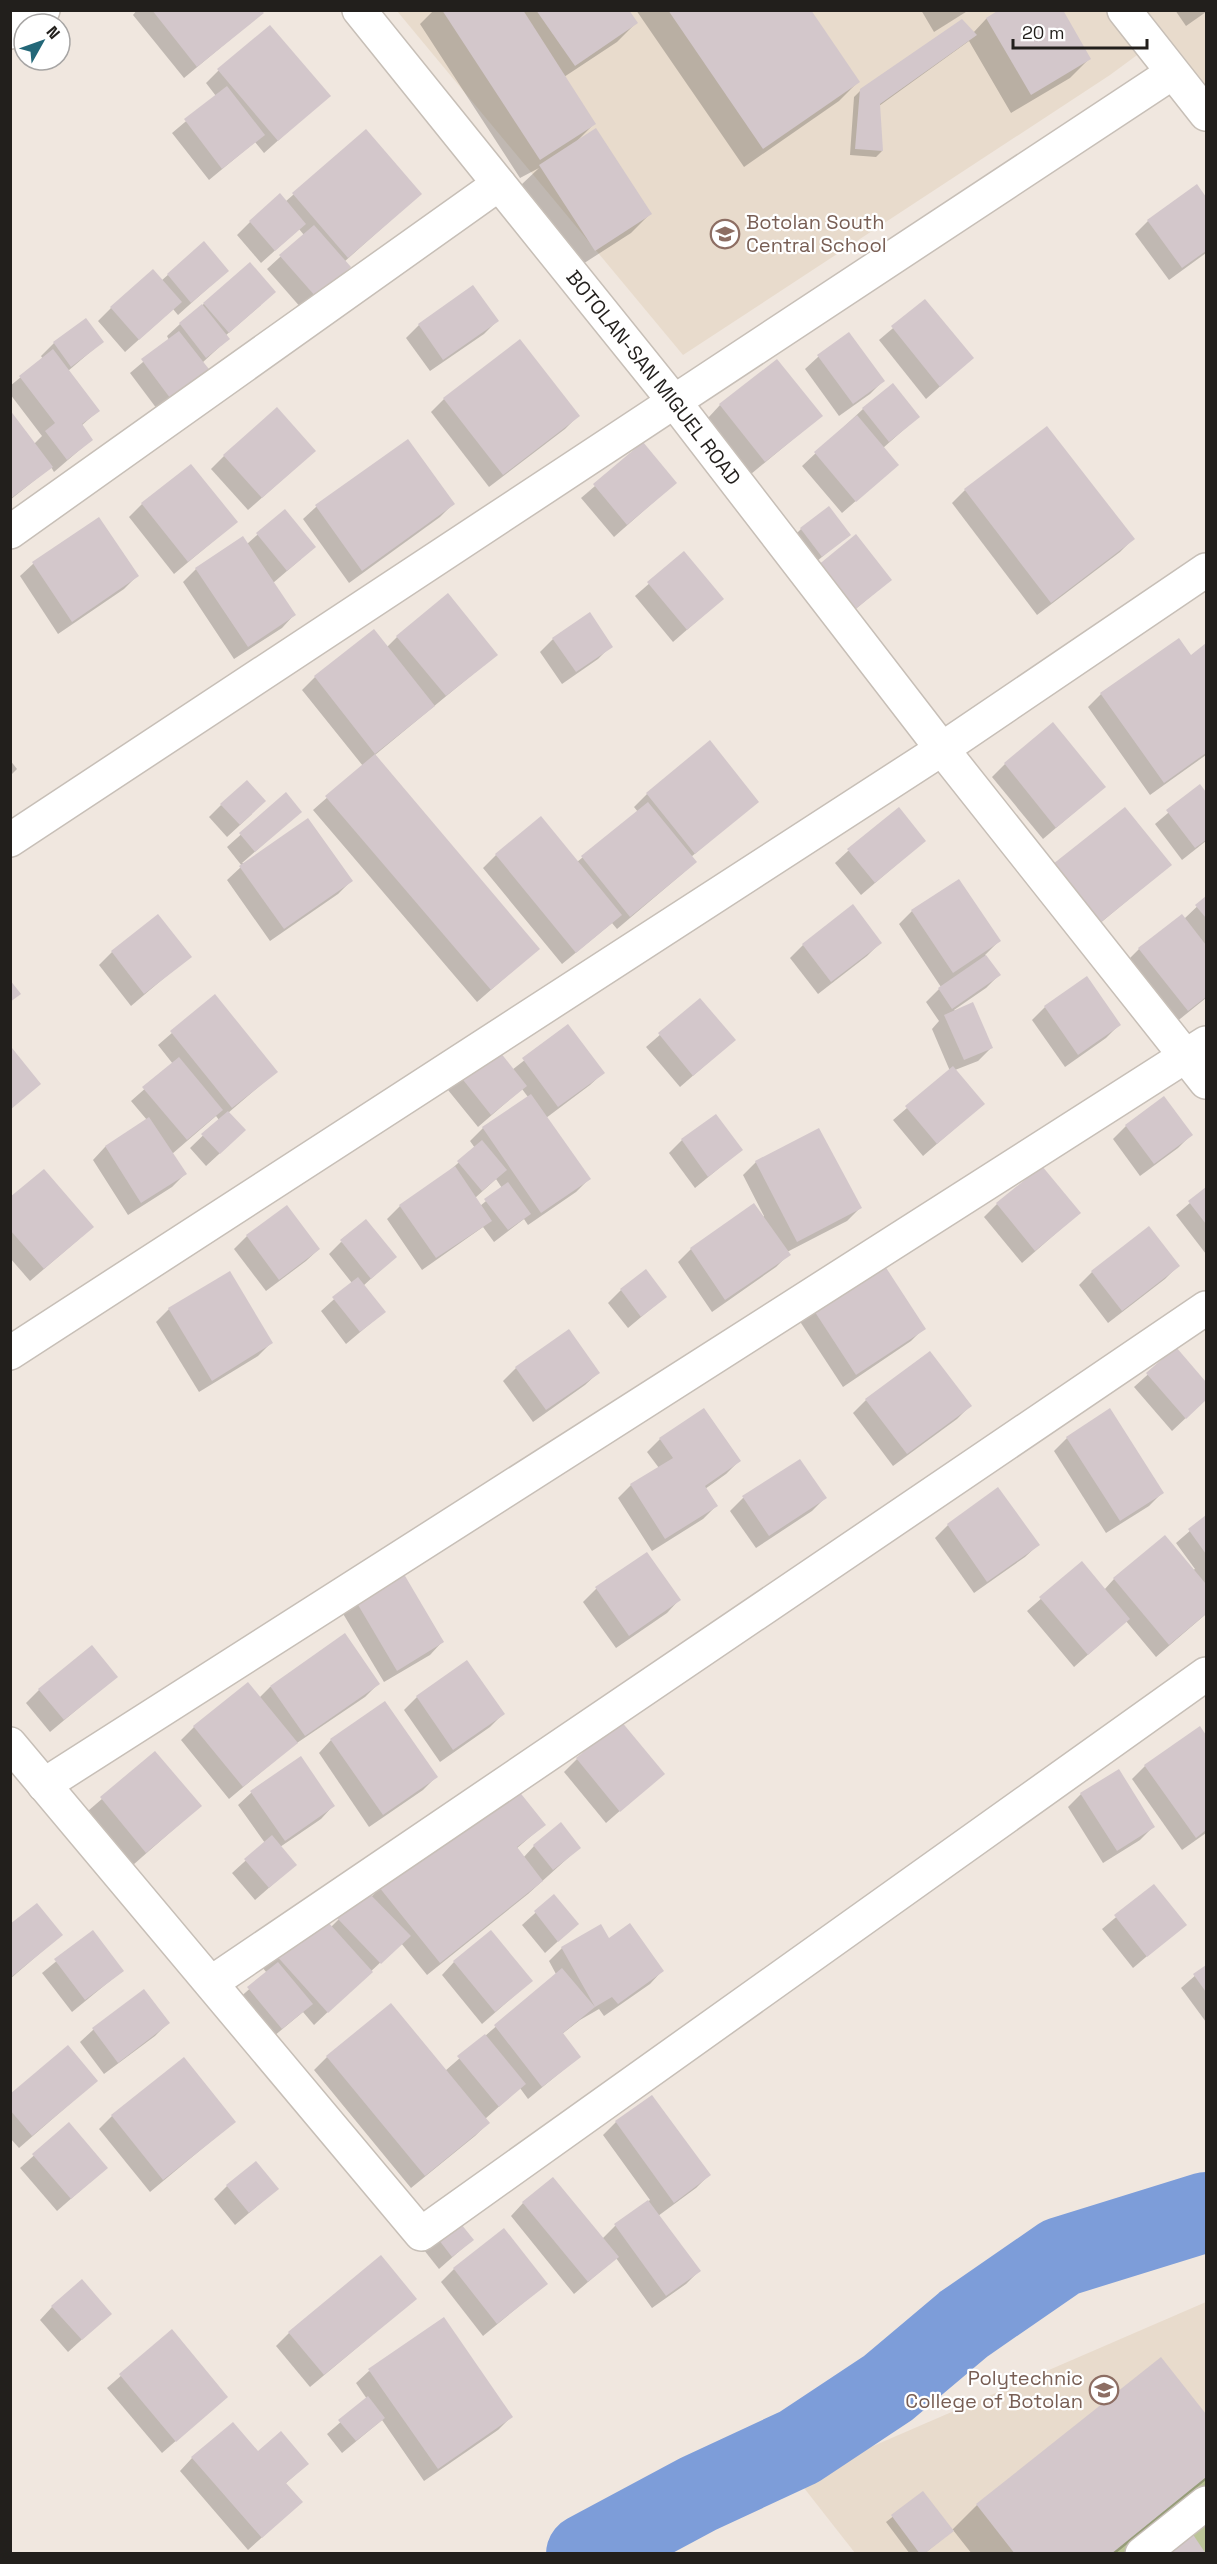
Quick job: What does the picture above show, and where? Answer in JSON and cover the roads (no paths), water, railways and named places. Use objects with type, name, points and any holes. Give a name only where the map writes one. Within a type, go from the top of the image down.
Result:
[{"type":"street","points":[[10,32],[43,10]]},
{"type":"street","name":"BOTOLAN-SAN MIGUEL ROAD","points":[[359,10],[673,400],[942,749],[1196,1050],[1206,1082]]},
{"type":"street","points":[[1124,10],[1206,114]]},
{"type":"street","points":[[10,840],[673,400],[1173,73]]},
{"type":"street","points":[[10,532],[499,184]]},
{"type":"street","points":[[10,1353],[942,749],[1206,570]]},
{"type":"street","points":[[44,1785],[1196,1050]]},
{"type":"street","points":[[211,1983],[1206,1308]]},
{"type":"street","points":[[10,1744],[421,2234],[1206,1674]]},
{"type":"street","points":[[1142,2553],[1206,2503]]},
{"type":"waterway","points":[[586,2554],[698,2494],[799,2447],[888,2388],[964,2324],[1061,2257],[1206,2212]]},
{"type":"place","name":"Botolan South Central School","points":[[725,234]]},
{"type":"place","name":"Polytechnic College of Botolan","points":[[1104,2390]]}]
